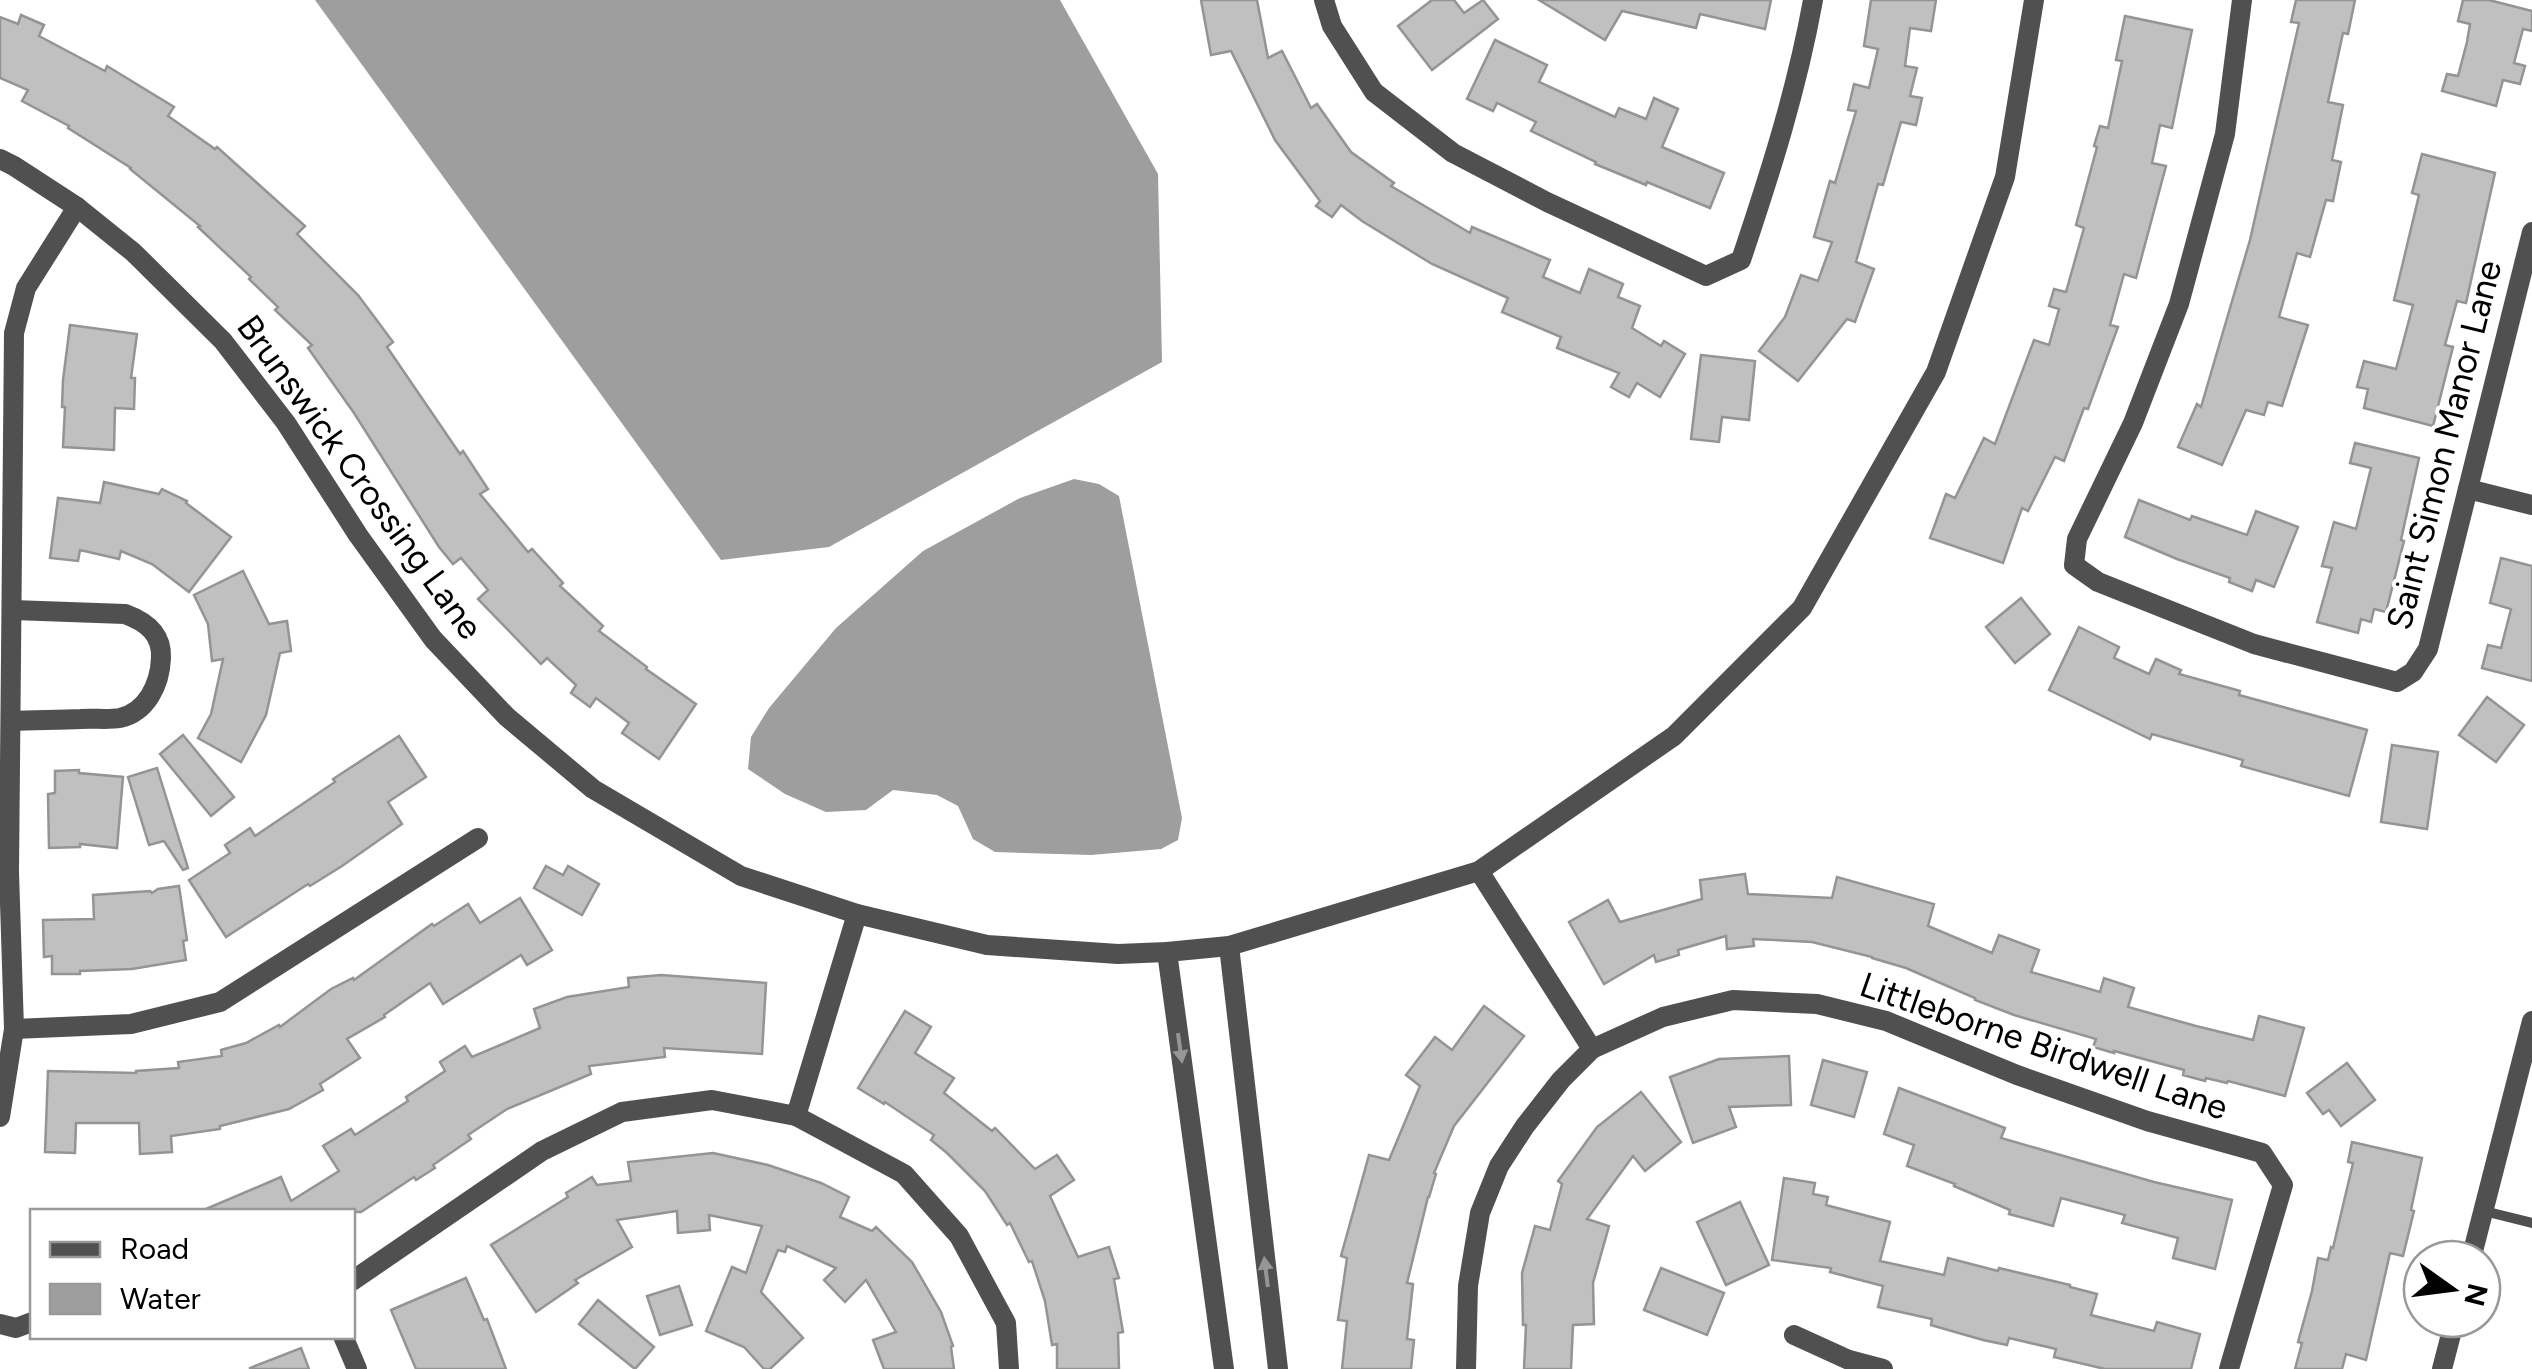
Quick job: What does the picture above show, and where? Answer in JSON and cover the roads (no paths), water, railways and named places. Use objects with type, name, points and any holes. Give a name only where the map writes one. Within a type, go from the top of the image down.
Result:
[{"type":"street","points":[[1324,0],[1332,26],[1374,92],[1453,154],[1706,276],[1741,260],[1775,161],[1813,0]]},
{"type":"street","name":"Brunswick Crossing Lane","points":[[0,159],[77,208],[132,252],[224,341],[286,423],[358,535],[433,640],[506,717],[593,789],[741,876],[856,914],[986,945],[1118,954],[1167,952],[1229,946],[1479,871],[1674,736],[1802,608],[1936,372],[2005,177],[2034,0]]},
{"type":"street","name":"Saint Simon Manor Lane","points":[[2242,0],[2225,134],[2179,304],[2133,422],[2077,539],[2074,565],[2098,582],[2254,644],[2397,682],[2413,672],[2428,649],[2532,232]]},
{"type":"street","points":[[0,1117],[14,1029],[9,872],[14,333],[26,288],[77,208]]},
{"type":"street","points":[[2468,489],[2532,506]]},
{"type":"street","points":[[11,721],[122,718],[141,708],[151,694],[159,678],[161,652],[156,634],[142,621],[126,614],[13,610]]},
{"type":"street","points":[[14,1029],[131,1024],[220,1002],[478,838]]},
{"type":"street","points":[[1479,871],[1592,1049]]},
{"type":"street","points":[[796,1116],[856,914]]},
{"type":"street","points":[[1229,946],[1278,1369]]},
{"type":"street","points":[[1167,952],[1224,1369]]},
{"type":"street","name":"Littleborne Birdwell Lane","points":[[1466,1369],[1468,1286],[1480,1213],[1499,1166],[1525,1126],[1561,1080],[1592,1049],[1663,1018],[1733,1000],[1817,1004],[1886,1021],[2017,1075],[2147,1120],[2262,1153],[2283,1185],[2229,1369]]},
{"type":"street","points":[[2475,1239],[2532,1021]]},
{"type":"street","points":[[355,1279],[542,1151],[622,1112],[712,1100],[796,1116],[904,1174],[959,1236],[1006,1324],[1009,1369]]},
{"type":"street","points":[[0,1324],[16,1328],[30,1323]]},
{"type":"street","points":[[1794,1335],[1849,1360],[1884,1369]]},
{"type":"street","points":[[345,1339],[357,1369]]},
{"type":"street","points":[[2442,1369],[2450,1339]]},
{"type":"lane","points":[[2483,1210],[2532,1223]]},
{"type":"water","points":[[315,0],[1060,0],[1158,174],[1162,362],[829,547],[721,560]]},
{"type":"water","points":[[1074,479],[1099,484],[1119,496],[1182,818],[1178,840],[1161,849],[1091,855],[995,852],[973,839],[958,806],[937,795],[893,790],[866,810],[826,812],[785,794],[748,769],[751,737],[769,708],[836,628],[923,551],[1020,498]]}]
